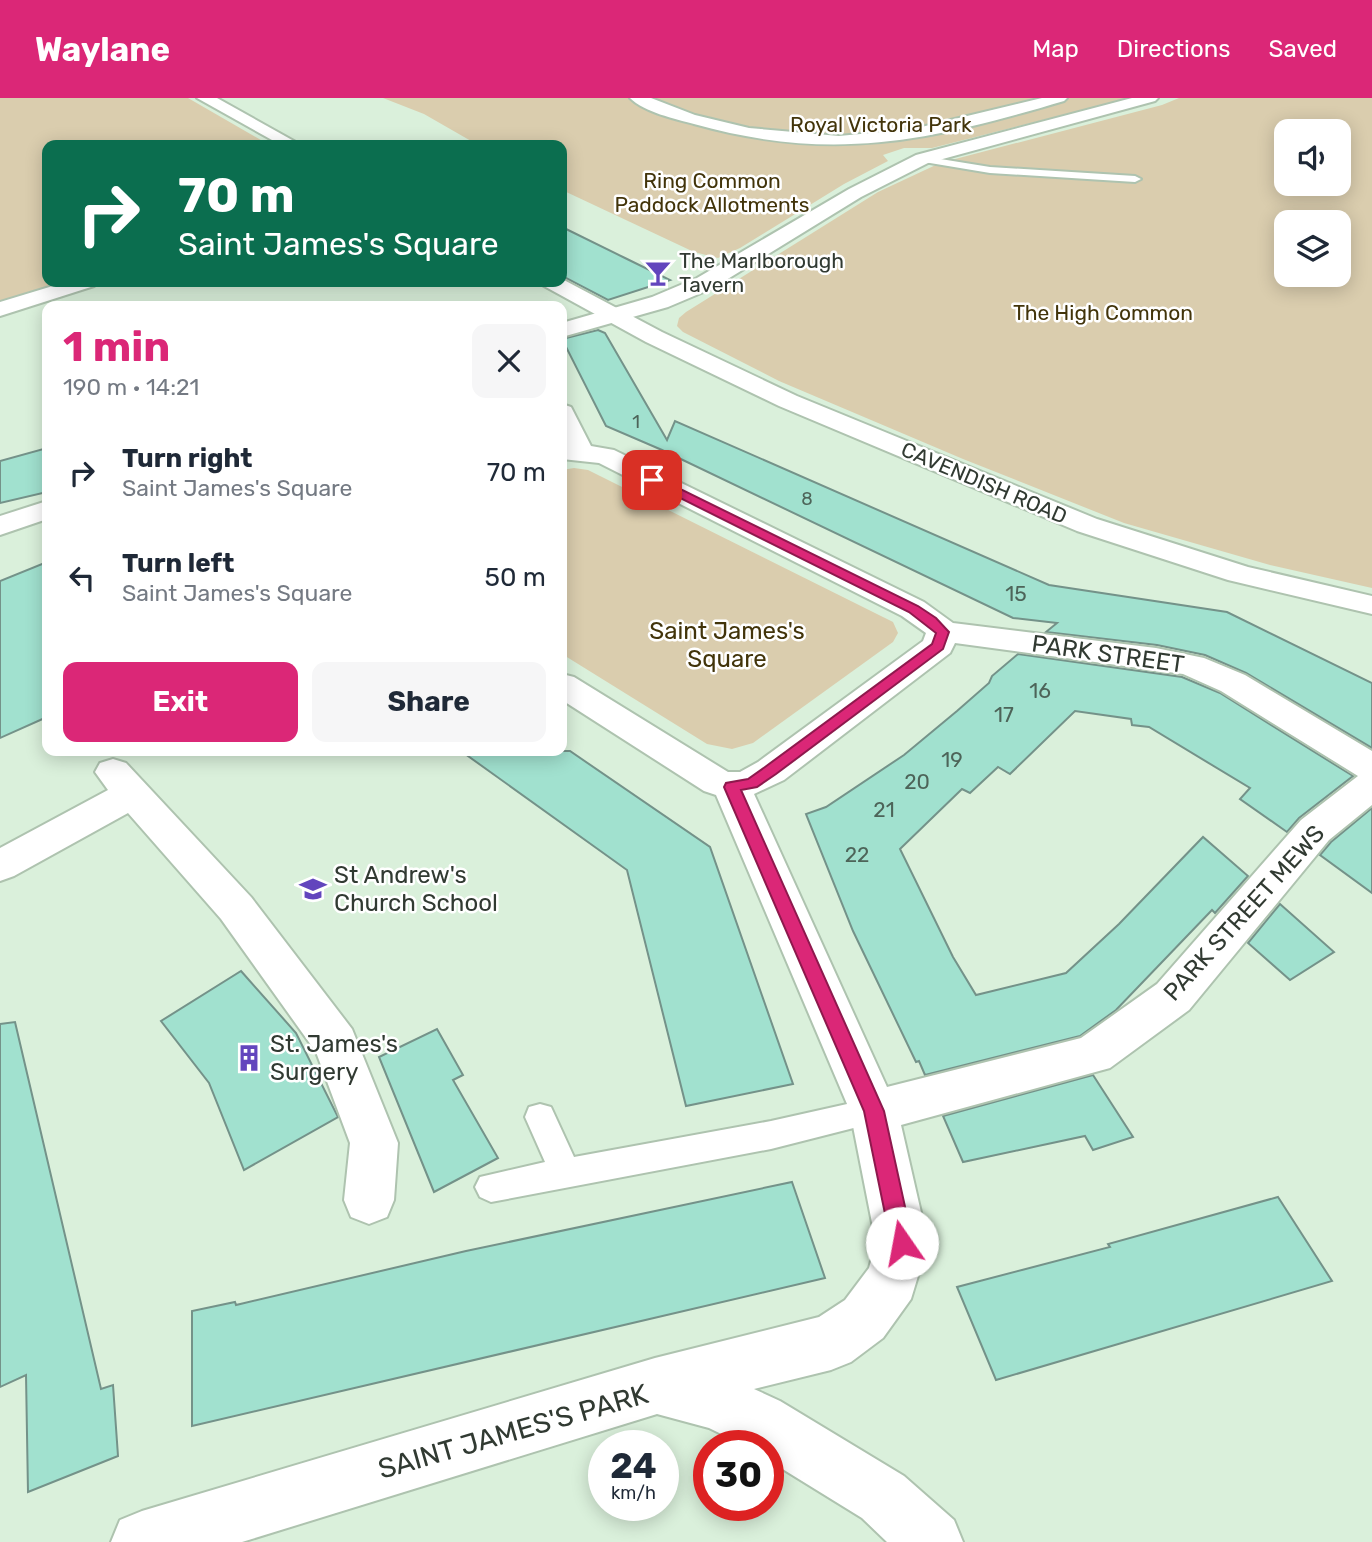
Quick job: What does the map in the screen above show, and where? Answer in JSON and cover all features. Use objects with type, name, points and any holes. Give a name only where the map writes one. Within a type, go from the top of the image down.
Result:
[{"type":"street","points":[[205,98],[284,140]]},
{"type":"street","points":[[638,98],[670,111],[728,128],[806,138],[866,140],[938,127],[1059,98]]},
{"type":"street","points":[[567,329],[660,302],[705,283],[855,193],[920,159],[1150,98]]},
{"type":"street","points":[[866,140],[920,159]]},
{"type":"street","points":[[0,309],[71,287]]},
{"type":"street","name":"CAVENDISH ROAD","points":[[560,287],[788,401],[1087,525],[1239,574],[1372,605]]},
{"type":"street","points":[[567,434],[571,452],[605,456],[913,609],[943,632],[938,646],[771,771],[752,783],[732,787],[717,782],[567,688]]},
{"type":"street","points":[[0,526],[42,511]]},
{"type":"street","name":"PARK STREET","points":[[943,632],[1156,658],[1192,665],[1233,683],[1372,768]]},
{"type":"street","points":[[0,866],[123,783],[236,908],[336,1043],[374,1143],[369,1200]]},
{"type":"street","name":"PARK STREET MEWS","points":[[874,1111],[1094,1054],[1173,997],[1315,830],[1372,785]]},
{"type":"street","points":[[655,1386],[831,1342],[864,1319],[892,1281],[902,1243],[874,1111],[732,787]]},
{"type":"street","name":"SAINT JAMES'S PARK","points":[[142,1542],[655,1386],[713,1399],[760,1421],[883,1497],[932,1542]]},
{"type":"lane","points":[[920,159],[990,170],[1135,179]]},
{"type":"lane","points":[[491,1187],[565,1171],[771,1135],[874,1111]]},
{"type":"lane","points":[[540,1116],[565,1171]]},
{"type":"green space","points":[[0,98],[188,98],[261,140],[42,140],[42,287],[46,287],[0,301]]},
{"type":"green space","name":"Ring Common Paddock Allotments","points":[[383,98],[1130,98],[932,148],[904,148],[883,155],[888,161],[844,184],[740,248],[718,258],[694,252],[567,192],[567,140],[469,140],[424,114]]},
{"type":"green space","name":"The High Common","points":[[1179,98],[1372,98],[1372,588],[1270,565],[1124,523],[779,381],[683,332],[677,326],[679,318],[686,312],[878,192],[940,163],[1162,105]]},
{"type":"green space","name":"Saint James's Square","points":[[567,469],[588,470],[893,622],[898,633],[893,642],[753,743],[732,749],[707,744],[567,657]]},
{"type":"building","points":[[567,229],[670,280],[608,300],[567,279]]},
{"type":"building","points":[[598,330],[605,333],[667,440],[675,421],[1049,585],[1227,612],[1372,683],[1372,748],[1246,673],[1205,655],[1157,645],[1046,632],[1057,623],[1013,618],[662,450],[606,426],[567,349],[567,338]]},
{"type":"building","points":[[42,449],[42,493],[0,503],[0,461]]},
{"type":"building","points":[[42,564],[42,719],[0,738],[0,581]]},
{"type":"building","points":[[1018,654],[1182,677],[1220,693],[1353,776],[1299,818],[1287,832],[1240,799],[1250,788],[1149,727],[1132,725],[1131,719],[1075,711],[1010,774],[998,767],[970,793],[962,789],[900,849],[953,957],[976,995],[1066,973],[1119,924],[1203,837],[1248,876],[1215,913],[1212,910],[1116,1010],[1080,1036],[925,1075],[919,1061],[916,1062],[853,931],[806,814],[826,807],[904,755],[989,683],[992,676]]},
{"type":"building","points":[[567,751],[570,751],[710,847],[793,1084],[686,1106],[627,870],[468,756],[567,756]]},
{"type":"building","points":[[1372,808],[1372,893],[1320,855],[1331,842]]},
{"type":"building","points":[[1280,904],[1334,952],[1290,980],[1248,943]]},
{"type":"building","name":"St. James's Surgery","points":[[241,971],[296,1033],[338,1117],[244,1170],[209,1083],[161,1021]]},
{"type":"building","points":[[15,1022],[101,1389],[113,1385],[118,1456],[28,1492],[26,1375],[0,1387],[0,1024]]},
{"type":"building","points":[[437,1029],[463,1075],[453,1080],[498,1158],[434,1192],[379,1057]]},
{"type":"building","points":[[1093,1075],[1133,1137],[1093,1150],[1085,1136],[963,1162],[943,1116]]},
{"type":"building","points":[[792,1182],[825,1278],[192,1426],[192,1311],[235,1302],[236,1305],[466,1251]]},
{"type":"building","points":[[1278,1197],[1332,1281],[996,1380],[957,1287],[1110,1247],[1108,1244]]},
{"type":"place","name":"The Marlborough Tavern","points":[[658,273]]},
{"type":"place","name":"St Andrew's Church School","points":[[313,889]]},
{"type":"place","name":"St. James's Surgery","points":[[249,1058]]},
{"type":"route","points":[[652,480],[913,609],[943,632],[938,646],[771,771],[752,783],[732,787],[874,1111],[902,1243]]},
{"type":"park label","name":"Royal Victoria Park","points":[[881,125]]}]
